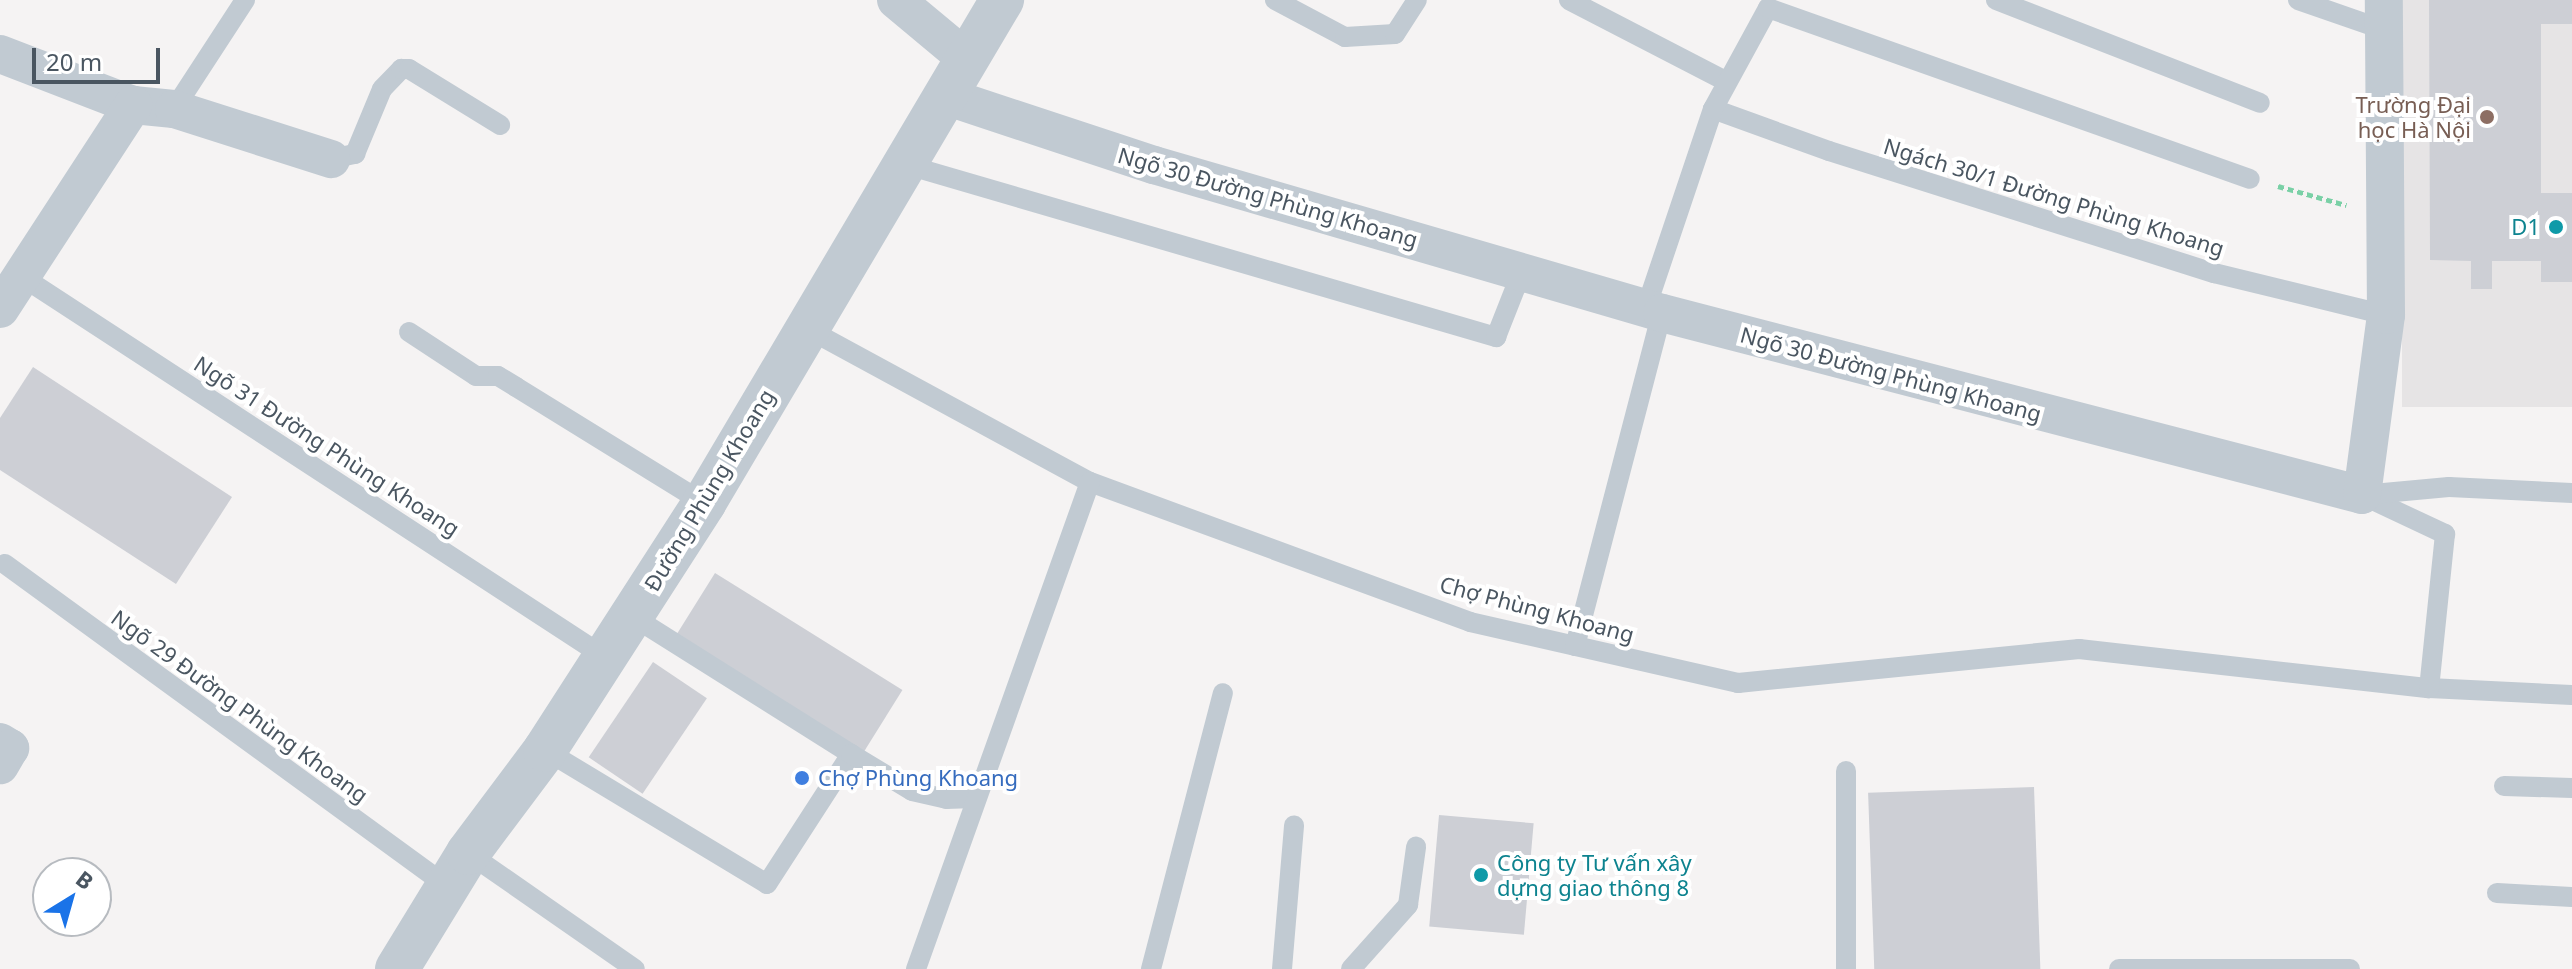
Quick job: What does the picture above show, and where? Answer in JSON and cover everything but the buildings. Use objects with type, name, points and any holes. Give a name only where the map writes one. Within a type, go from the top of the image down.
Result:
[{"type":"street","points":[[896,0],[958,79]]},
{"type":"street","name":"Đường Phùng Khoang","points":[[397,969],[458,870],[545,750],[704,503],[806,328],[958,79],[1002,0]]},
{"type":"street","points":[[2362,495],[2386,315],[2384,15]]},
{"type":"street","points":[[0,54],[133,105],[174,109],[331,159]]},
{"type":"street","name":"Ngõ 30 Đường Phùng Khoang","points":[[958,79],[1154,165],[1654,310],[2362,495]]},
{"type":"street","points":[[0,309],[133,105]]},
{"type":"street","points":[[0,742],[10,748],[0,765]]},
{"type":"lane","points":[[174,109],[245,0]]},
{"type":"lane","points":[[1275,0],[1345,37],[1395,34],[1417,0]]},
{"type":"lane","points":[[1569,0],[1725,81]]},
{"type":"lane","points":[[1996,0],[2021,5],[2260,103]]},
{"type":"lane","points":[[2298,0],[2384,15]]},
{"type":"lane","points":[[1575,646],[1654,310],[1713,109],[1725,81],[1768,8],[2250,179]]},
{"type":"lane","points":[[331,159],[355,154],[382,89],[401,69],[409,69],[500,125]]},
{"type":"lane","name":"Ngách 30/1 Đường Phùng Khoang","points":[[1713,109],[1829,151],[2214,273],[2386,315]]},
{"type":"lane","points":[[907,165],[1496,337],[1522,271]]},
{"type":"lane","name":"Ngõ 31 Đường Phùng Khoang","points":[[21,276],[605,657]]},
{"type":"lane","name":"Chợ Phùng Khoang","points":[[806,328],[1090,482],[1470,622],[1738,683],[2079,649],[2429,688],[2572,695]]},
{"type":"lane","points":[[409,332],[476,376],[498,376],[704,503]]},
{"type":"lane","points":[[916,969],[1090,482]]},
{"type":"lane","points":[[2362,495],[2449,487],[2572,493]]},
{"type":"lane","points":[[2362,495],[2445,534],[2429,688]]},
{"type":"lane","name":"Ngõ 29 Đường Phùng Khoang","points":[[5,564],[458,870],[635,969]]},
{"type":"lane","points":[[632,616],[912,791],[946,799],[975,798]]},
{"type":"lane","points":[[1151,969],[1223,693]]},
{"type":"lane","points":[[545,750],[767,884],[851,754]]},
{"type":"lane","points":[[1846,771],[1846,969]]},
{"type":"lane","points":[[2504,786],[2572,788]]},
{"type":"lane","points":[[1282,969],[1294,826]]},
{"type":"lane","points":[[1351,969],[1408,905],[1416,847]]},
{"type":"lane","points":[[2497,893],[2572,897]]},
{"type":"lane","points":[[2119,969],[2350,969]]},
{"type":"path","points":[[2250,179],[2385,216]]},
{"type":"shaded area","name":"Trường Đại học Hà Nội","points":[[2402,0],[2572,0],[2572,407],[2402,407]]},
{"type":"place","name":"Trường Đại học Hà Nội","points":[[2487,117]]},
{"type":"place","name":"D1","points":[[2556,227]]},
{"type":"place","name":"Chợ Phùng Khoang","points":[[802,778]]},
{"type":"place","name":"Công ty Tư vấn xây dựng giao thông 8","points":[[1481,875]]}]
